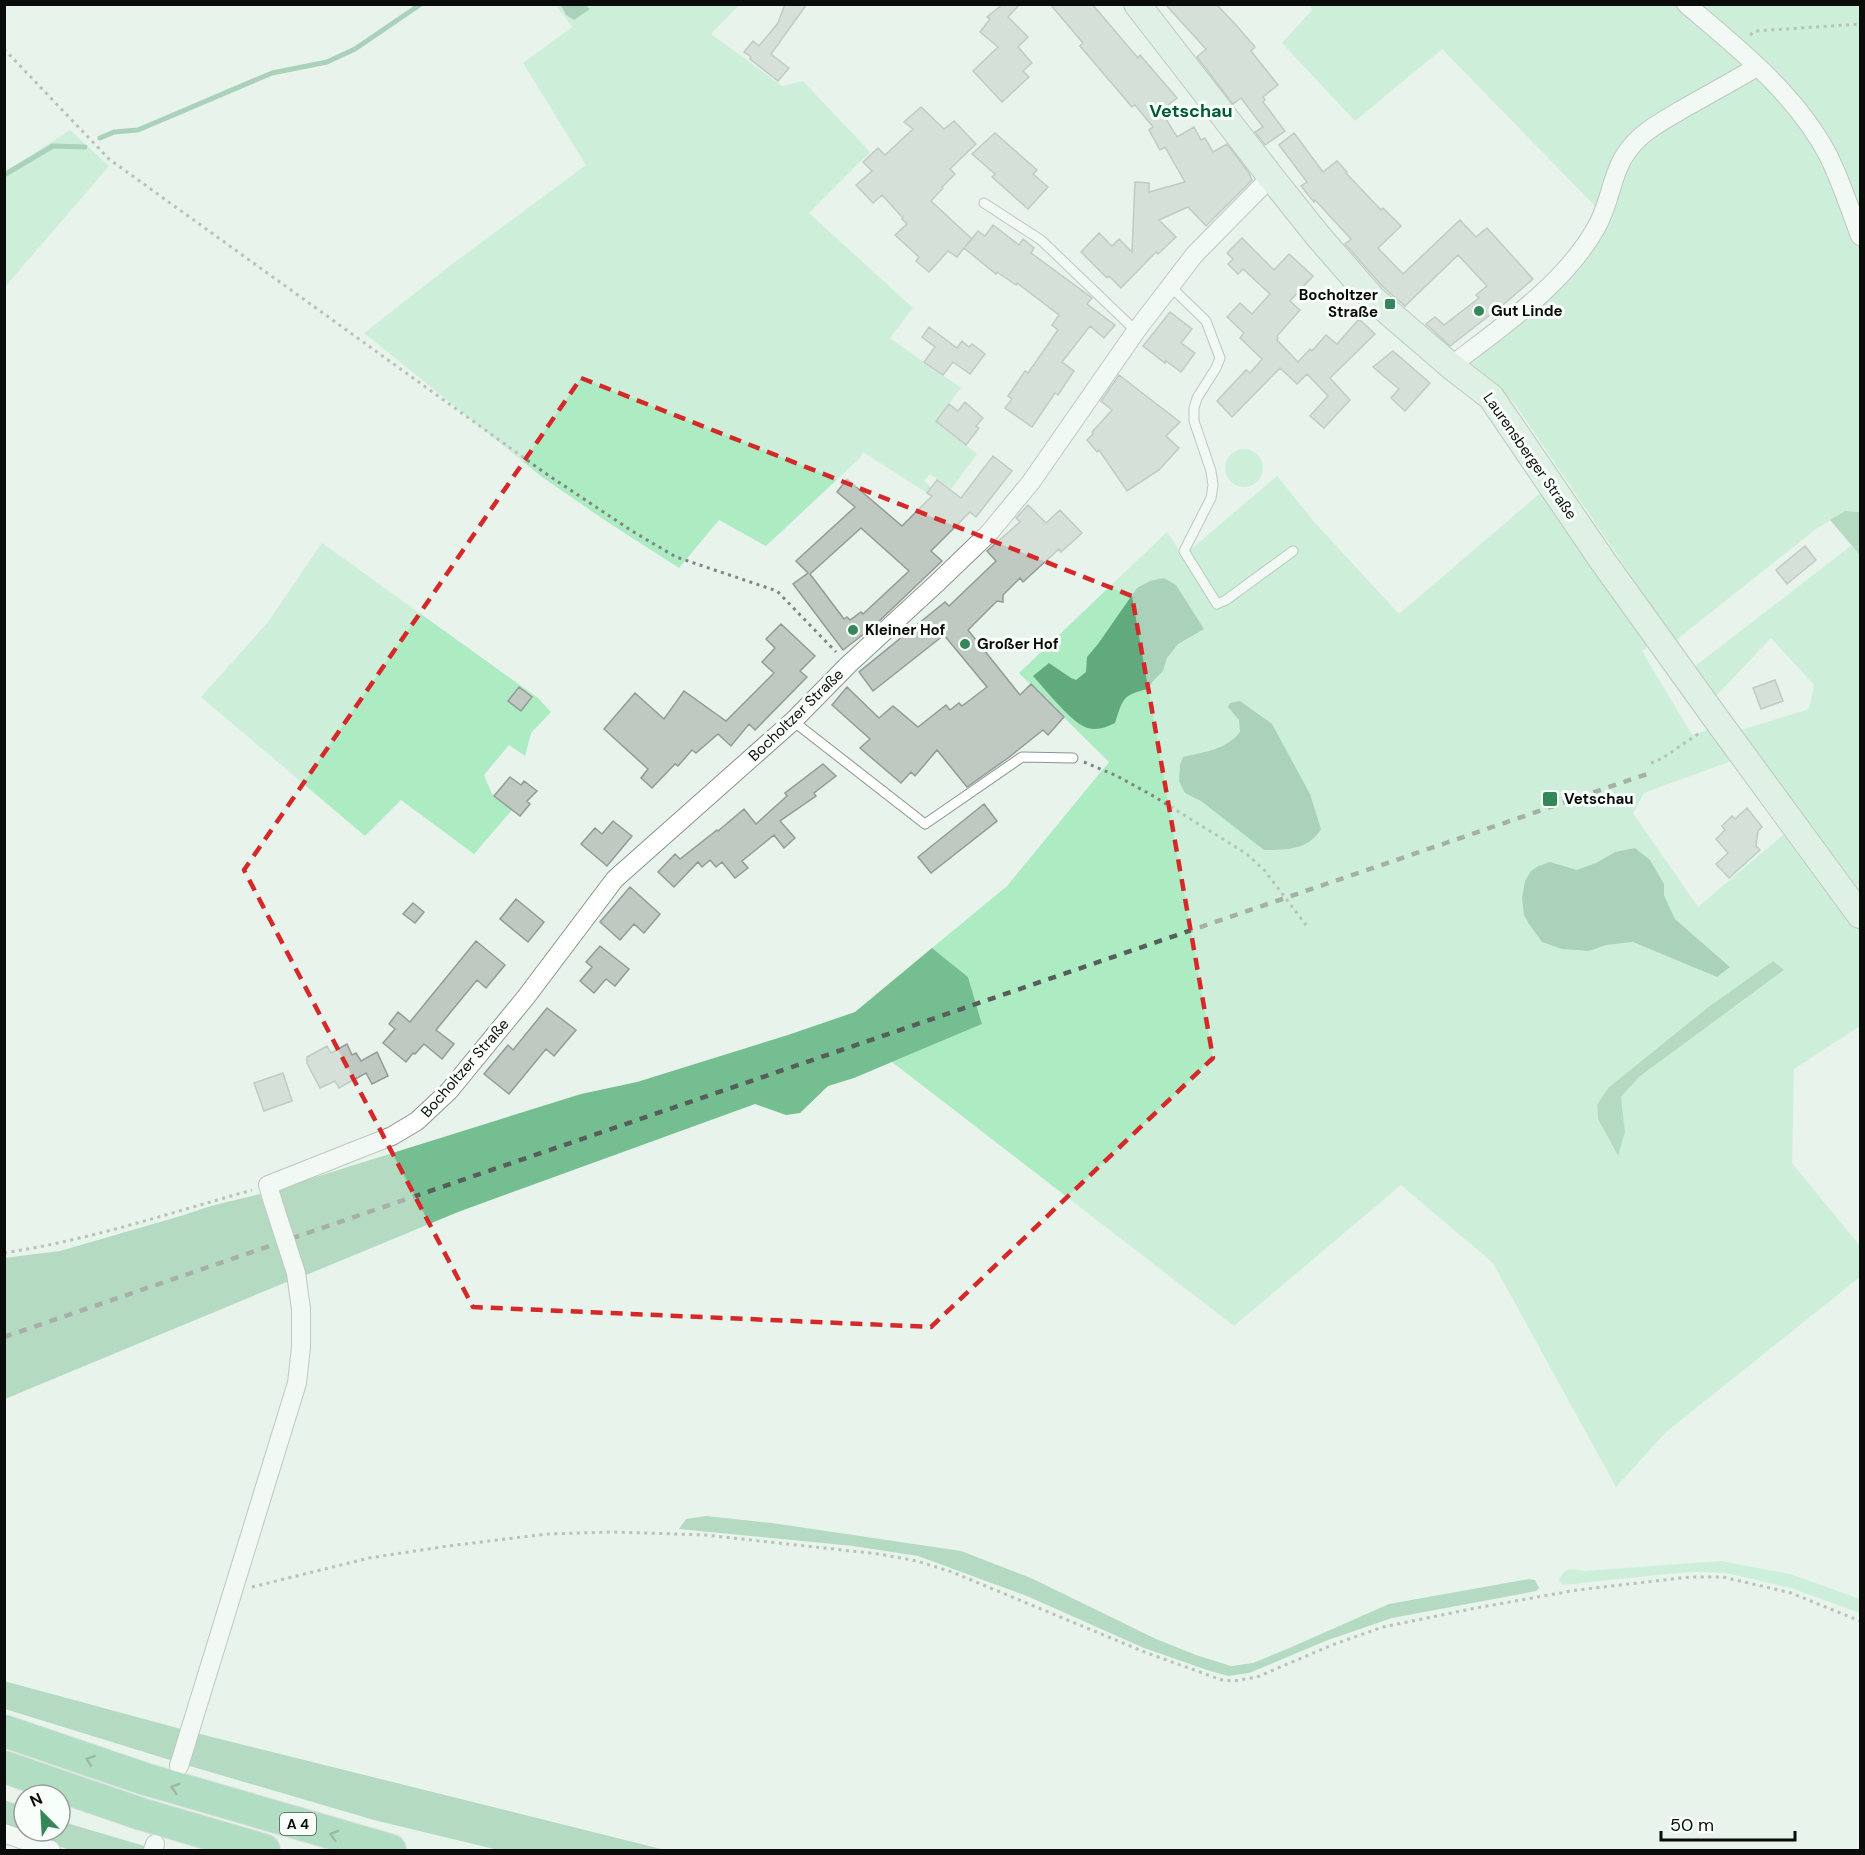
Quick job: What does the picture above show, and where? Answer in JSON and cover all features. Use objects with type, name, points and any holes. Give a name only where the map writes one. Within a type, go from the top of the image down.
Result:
[{"type":"highway","name":"A 4","points":[[4,1731],[145,1779],[390,1851]]},
{"type":"highway","name":"A 4","points":[[4,1767],[141,1814],[264,1851]]},
{"type":"street","name":"Laurensberger Straße","points":[[1137,4],[1318,236],[1372,298],[1491,397],[1602,560],[1860,915]]},
{"type":"street","points":[[1686,4],[1737,47],[1805,118],[1828,156],[1860,236]]},
{"type":"street","points":[[1451,366],[1535,299],[1570,266],[1598,225],[1619,165],[1629,148],[1642,135],[1757,67]]},
{"type":"street","name":"Bocholtzer Straße","points":[[271,1194],[392,1136],[417,1121],[449,1090],[526,997],[615,879],[793,721],[848,665],[989,533],[1031,482],[1136,331],[1195,254],[1271,177]]},
{"type":"street","points":[[179,1766],[297,1383],[301,1347],[301,1309],[296,1273],[271,1194]]},
{"type":"street","points":[[4,1833],[51,1851]]},
{"type":"lane","points":[[984,203],[1041,240],[1136,331]]},
{"type":"lane","points":[[1171,287],[1206,321],[1220,358],[1197,398],[1194,408],[1194,421],[1211,471],[1213,484],[1208,504],[1184,551],[1217,604],[1226,600],[1293,551]]},
{"type":"lane","points":[[793,721],[925,824],[1022,757],[1073,758]]},
{"type":"path","points":[[1737,47],[1746,37],[1756,31],[1860,24]]},
{"type":"path","points":[[4,49],[119,166],[545,473],[623,525],[676,557],[777,591],[848,665]]},
{"type":"path","points":[[1651,763],[1661,759],[1717,720]]},
{"type":"path","points":[[1073,758],[1117,776],[1247,854],[1265,871],[1306,926]]},
{"type":"path","points":[[4,1253],[57,1244],[271,1194]]},
{"type":"path","points":[[233,1592],[369,1558],[547,1534],[602,1532],[705,1535],[879,1554],[917,1561],[952,1572],[1148,1653],[1222,1680],[1233,1681],[1257,1677],[1332,1645],[1383,1627],[1577,1590],[1690,1577],[1723,1577],[1791,1593],[1860,1621]]},
{"type":"highlighted area","points":[[581,378],[1132,596],[1213,1058],[931,1327],[473,1307],[244,870]]},
{"type":"shaded area","points":[[556,5],[739,5],[711,34],[782,86],[803,81],[870,152],[809,213],[913,308],[890,338],[961,388],[936,421],[977,454],[951,489],[930,474],[924,481],[931,487],[927,493],[863,452],[860,458],[766,546],[719,520],[679,568],[542,477],[364,333],[586,165],[523,63],[572,27]]},
{"type":"shaded area","points":[[561,5],[585,5],[590,9],[574,20],[566,15]]},
{"type":"shaded area","points":[[1310,5],[1860,5],[1860,512],[1845,511],[1816,529],[1675,641],[1515,404],[1472,364],[1565,281],[1601,230],[1594,205],[1442,49],[1355,121],[1282,43],[1312,10]]},
{"type":"shaded area","points":[[70,130],[109,166],[5,287],[5,172]]},
{"type":"shaded area","points":[[1244,449],[1258,454],[1263,468],[1258,482],[1244,487],[1230,482],[1225,468],[1230,454]]},
{"type":"shaded area","points":[[1277,476],[1316,524],[1399,614],[1545,489],[1649,646],[1642,651],[1692,735],[1711,729],[1734,760],[1644,793],[1633,813],[1698,907],[1789,830],[1860,930],[1860,1026],[1794,1069],[1792,1163],[1860,1246],[1860,1277],[1666,1432],[1616,1487],[1493,1263],[1401,1185],[1234,1326],[892,1062],[982,1024],[968,977],[932,948],[1007,886],[1109,762],[1019,673],[1167,532],[1183,556]],"holes":[[[1615,852],[1663,884],[1664,895],[1675,919],[1729,966],[1717,977],[1633,942],[1606,945],[1589,951],[1531,871],[1544,864],[1581,869]],[[1773,961],[1783,971],[1639,1077],[1621,1097],[1625,1132],[1617,1155],[1598,1119],[1597,1105],[1608,1088],[1707,1008]]]},
{"type":"shaded area","points":[[1845,511],[1860,512],[1860,555],[1830,520]]},
{"type":"shaded area","points":[[322,543],[538,698],[551,712],[531,733],[525,756],[509,745],[484,775],[492,794],[512,810],[474,854],[401,800],[365,836],[201,697],[268,622]]},
{"type":"shaded area","points":[[1852,545],[1860,555],[1860,895],[1741,730],[1809,709],[1814,685],[1771,638],[1716,696],[1694,667]]},
{"type":"shaded area","points":[[1164,578],[1176,585],[1204,629],[1178,644],[1167,658],[1163,671],[1148,689],[1133,693],[1125,699],[1115,723],[1095,729],[1083,726],[1064,711],[1033,676],[1049,663],[1076,680],[1086,672],[1087,657],[1137,588],[1150,581]]},
{"type":"shaded area","points":[[1240,701],[1272,724],[1310,794],[1321,829],[1316,836],[1303,845],[1289,849],[1264,850],[1201,801],[1185,793],[1179,781],[1183,757],[1221,747],[1240,732],[1239,720],[1228,707],[1230,703]]},
{"type":"shaded area","points":[[1635,848],[1650,860],[1664,884],[1664,895],[1675,919],[1730,967],[1717,977],[1633,942],[1606,945],[1589,951],[1562,949],[1542,942],[1529,924],[1524,915],[1522,898],[1525,881],[1531,871],[1550,862],[1577,870],[1596,863],[1615,852]]},
{"type":"shaded area","points":[[932,948],[968,977],[982,1024],[854,1078],[828,1086],[800,1113],[786,1115],[755,1104],[458,1212],[299,1278],[271,1191],[581,1094],[637,1082],[855,1012]]},
{"type":"shaded area","points":[[1773,961],[1784,970],[1639,1077],[1621,1097],[1625,1132],[1618,1156],[1598,1119],[1597,1105],[1608,1088],[1707,1008]]},
{"type":"shaded area","points":[[260,1194],[289,1281],[5,1399],[4,1258],[60,1251],[211,1206]]},
{"type":"shaded area","points":[[706,1516],[772,1523],[961,1551],[1031,1578],[1156,1639],[1231,1666],[1253,1663],[1389,1604],[1529,1579],[1535,1580],[1539,1588],[1536,1591],[1392,1618],[1328,1640],[1249,1673],[1228,1676],[1144,1648],[1027,1596],[918,1556],[853,1546],[679,1529],[686,1519]]},
{"type":"shaded area","points":[[1720,1561],[1790,1574],[1860,1599],[1860,1613],[1791,1588],[1726,1573],[1666,1574],[1563,1585],[1559,1580],[1567,1570],[1585,1571]]},
{"type":"shaded area","points":[[4,1681],[192,1732],[665,1850],[498,1850],[374,1820],[5,1709]]},
{"type":"shaded area","points":[[4,1800],[12,1803],[12,1830],[5,1828]]},
{"type":"shaded area","points":[[72,1825],[158,1850],[70,1850],[49,1843],[72,1843]]},
{"type":"building","points":[[785,4],[807,4],[771,54],[789,68],[778,81],[744,52],[753,41],[759,46],[778,23]]},
{"type":"building","points":[[1003,4],[1020,4],[1008,17],[1028,37],[1018,47],[1032,63],[1023,71],[1029,77],[1002,102],[973,71],[998,47],[980,32],[990,19],[987,17]]},
{"type":"building","points":[[1050,4],[1092,4],[1138,58],[1140,55],[1177,98],[1161,111],[1177,137],[1194,127],[1201,140],[1205,138],[1213,152],[1227,144],[1252,180],[1206,226],[1188,207],[1159,220],[1176,237],[1158,254],[1156,252],[1121,288],[1109,276],[1107,278],[1081,252],[1099,233],[1112,246],[1119,239],[1132,252],[1135,182],[1149,183],[1149,192],[1185,182],[1165,147],[1160,150],[1149,130],[1153,127],[1135,105],[1132,107],[1080,46],[1083,43]]},
{"type":"building","points":[[1165,4],[1216,4],[1235,24],[1255,47],[1251,51],[1278,85],[1263,97],[1265,100],[1263,102],[1285,131],[1265,145],[1255,132],[1263,127],[1241,98],[1233,104],[1197,57],[1206,49]]},
{"type":"building","points":[[921,107],[944,129],[954,121],[976,144],[950,169],[955,174],[931,201],[972,239],[978,231],[985,236],[993,225],[1019,245],[1023,239],[1034,248],[1031,253],[1092,298],[1087,304],[1115,325],[1104,338],[1090,326],[1062,362],[1074,371],[1058,395],[1055,393],[1032,427],[1005,408],[1012,399],[1008,396],[1025,371],[1028,373],[1058,330],[1052,325],[1059,315],[1017,283],[1016,285],[997,272],[996,274],[964,248],[957,257],[948,251],[929,272],[916,261],[919,257],[895,235],[907,224],[903,218],[882,195],[873,203],[856,185],[872,171],[863,162],[878,148],[885,155],[913,129],[904,122]]},
{"type":"building","points":[[995,133],[1037,170],[1033,174],[1048,187],[1028,209],[992,177],[995,174],[972,154]]},
{"type":"building","points":[[1294,133],[1323,172],[1337,161],[1381,210],[1383,208],[1401,226],[1378,248],[1403,274],[1460,220],[1476,237],[1487,228],[1533,279],[1450,346],[1426,324],[1435,317],[1444,325],[1479,298],[1476,295],[1487,286],[1458,255],[1405,306],[1383,287],[1345,244],[1351,239],[1301,186],[1307,182],[1279,145]]},
{"type":"building","points":[[1242,238],[1274,270],[1289,254],[1313,276],[1290,301],[1300,310],[1277,336],[1277,340],[1298,362],[1326,335],[1337,344],[1359,319],[1375,334],[1330,378],[1350,400],[1324,428],[1310,416],[1328,396],[1307,374],[1297,384],[1280,368],[1232,417],[1217,401],[1246,370],[1250,373],[1262,359],[1240,338],[1244,333],[1227,317],[1240,303],[1252,314],[1270,294],[1243,269],[1238,274],[1228,264],[1233,259],[1227,253]]},
{"type":"building","points":[[1170,312],[1192,329],[1181,343],[1195,353],[1181,372],[1143,346]]},
{"type":"building","points":[[929,327],[957,348],[962,341],[969,347],[972,344],[985,354],[970,374],[953,362],[943,375],[924,362],[935,347],[922,337]]},
{"type":"building","points":[[1393,351],[1430,383],[1405,411],[1391,398],[1399,389],[1373,367]]},
{"type":"building","points":[[1119,375],[1180,422],[1166,436],[1179,448],[1159,470],[1127,491],[1099,450],[1097,452],[1087,440],[1112,410],[1101,401]]},
{"type":"building","points":[[965,402],[983,418],[976,426],[979,428],[966,445],[936,421],[949,404],[958,411]]},
{"type":"building","points":[[993,456],[1012,471],[976,517],[970,512],[931,551],[942,561],[873,627],[843,650],[793,584],[808,573],[796,561],[855,507],[837,492],[847,479],[902,526],[932,496],[927,493],[937,480],[961,498]],"holes":[[[861,528],[909,571],[863,614],[861,612],[850,620],[847,617],[844,619],[810,574]]]},
{"type":"building","points":[[1028,505],[1046,523],[1060,510],[1082,533],[1061,552],[1059,549],[1023,582],[1020,578],[1003,595],[1003,602],[997,601],[968,630],[1020,695],[1031,684],[1064,717],[1048,735],[1043,730],[967,787],[937,750],[915,776],[911,772],[901,783],[860,748],[870,739],[832,705],[847,687],[879,718],[893,706],[918,727],[946,705],[950,710],[959,703],[962,706],[987,687],[944,635],[873,691],[859,672],[945,602],[949,606],[996,561],[987,551],[1020,522],[1016,518]]},
{"type":"building","points":[[1805,546],[1816,560],[1787,584],[1776,570]]},
{"type":"building","points":[[781,624],[815,656],[800,671],[807,677],[755,730],[749,724],[731,746],[718,734],[696,753],[692,750],[678,766],[675,764],[652,788],[641,778],[648,769],[604,729],[635,693],[664,719],[684,691],[726,721],[774,673],[762,662],[775,648],[766,639]]},
{"type":"building","points":[[1775,680],[1783,701],[1761,709],[1753,688]]},
{"type":"building","points":[[519,687],[532,697],[521,711],[508,701]]},
{"type":"building","points":[[823,764],[836,776],[814,793],[816,796],[780,821],[795,838],[784,848],[774,835],[742,861],[748,868],[735,878],[722,862],[716,867],[710,860],[702,867],[698,862],[674,887],[658,872],[675,854],[680,859],[744,809],[756,824],[787,796],[785,793]]},
{"type":"building","points":[[510,777],[521,785],[524,781],[537,791],[527,801],[530,804],[520,816],[494,796]]},
{"type":"building","points":[[984,804],[997,821],[931,873],[918,857]]},
{"type":"building","points":[[1747,808],[1762,827],[1758,831],[1756,846],[1760,850],[1729,878],[1716,864],[1728,853],[1716,839],[1725,830],[1722,826],[1732,816],[1735,819]]},
{"type":"building","points":[[613,821],[632,836],[607,866],[581,844],[595,828],[602,834]]},
{"type":"building","points":[[630,887],[660,914],[644,933],[634,924],[620,940],[600,922]]},
{"type":"building","points":[[516,899],[544,922],[528,942],[500,919]]},
{"type":"building","points":[[413,903],[424,912],[415,923],[403,914]]},
{"type":"building","points":[[476,941],[505,965],[486,988],[477,980],[436,1030],[454,1044],[442,1059],[424,1044],[406,1062],[383,1043],[395,1029],[389,1024],[398,1012],[410,1022]]},
{"type":"building","points":[[600,946],[629,969],[615,986],[606,979],[594,993],[580,981],[592,967],[586,962]]},
{"type":"building","points":[[547,1008],[576,1030],[554,1056],[546,1049],[509,1094],[484,1074],[508,1045],[513,1050]]},
{"type":"building","points":[[347,1044],[352,1055],[356,1053],[361,1061],[377,1052],[388,1076],[372,1084],[366,1073],[339,1088],[335,1081],[320,1088],[307,1063],[307,1057],[327,1046],[331,1053]]},
{"type":"building","points":[[283,1073],[292,1101],[264,1111],[254,1083]]},
{"type":"waterway","points":[[100,138],[114,132],[138,130],[272,73],[327,62],[355,49],[421,4]]},
{"type":"waterway","points":[[4,175],[53,146],[85,147]]},
{"type":"railway","points":[[4,1337],[1650,773]]},
{"type":"place","name":"Bocholtzer Straße","points":[[1390,304]]},
{"type":"place","name":"Gut Linde","points":[[1479,311]]},
{"type":"place","name":"Kleiner Hof","points":[[853,630]]},
{"type":"place","name":"Großer Hof","points":[[965,644]]},
{"type":"place","name":"Vetschau","points":[[1550,799]]},
{"type":"district","name":"Vetschau","points":[[1191,111]]}]
